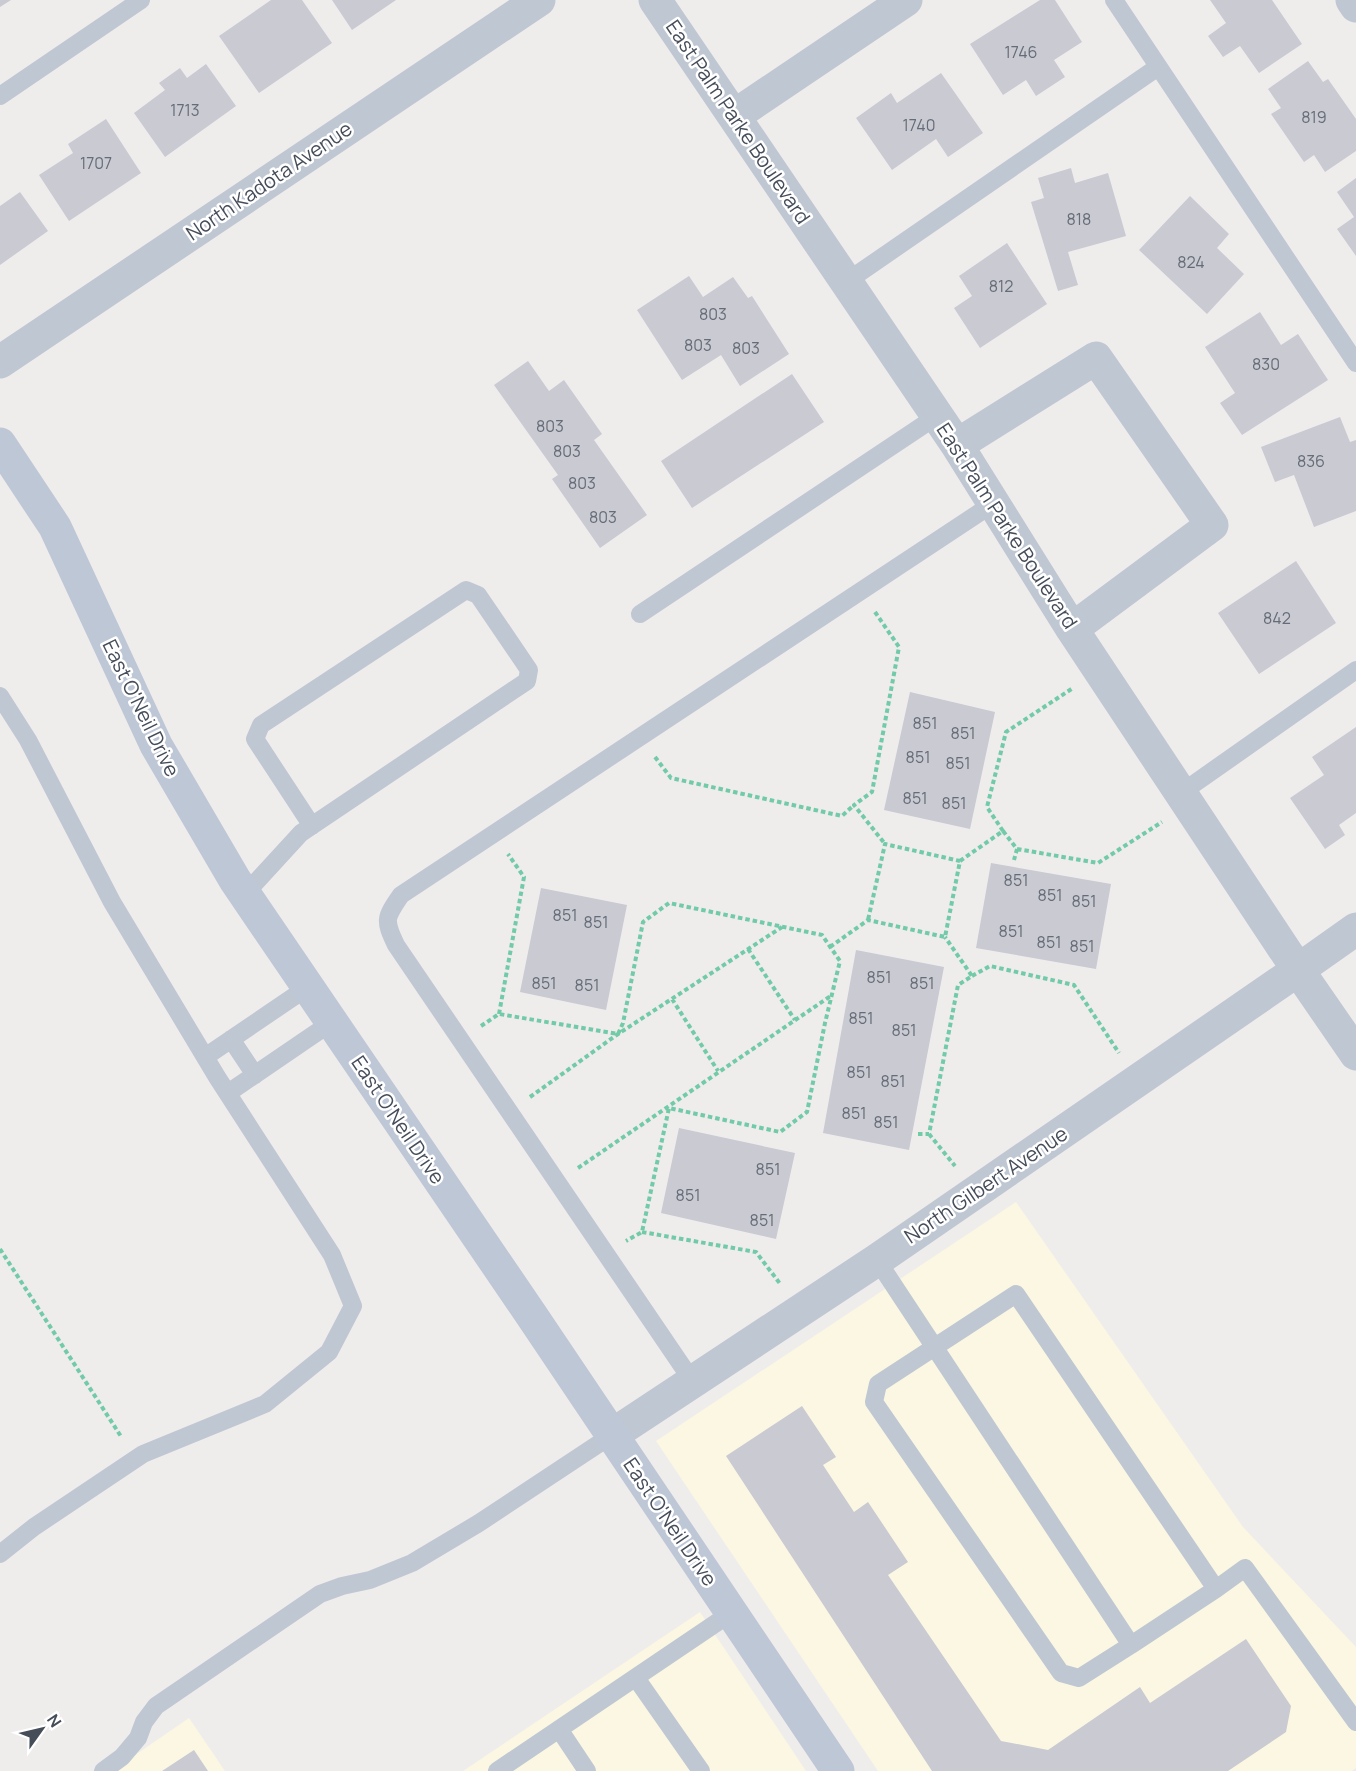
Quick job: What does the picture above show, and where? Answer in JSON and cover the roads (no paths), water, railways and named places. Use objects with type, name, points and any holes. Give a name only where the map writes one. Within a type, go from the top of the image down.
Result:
[{"type":"street","name":"North Kadota Avenue","points":[[0,362],[539,0]]},
{"type":"street","name":"East Palm Parke Boulevard","points":[[655,0],[957,445],[1072,628],[1356,1054]]},
{"type":"street","points":[[734,116],[906,0]]},
{"type":"street","points":[[1352,0],[1356,6]]},
{"type":"street","points":[[957,445],[1096,358],[1212,525],[1072,628]]},
{"type":"street","name":"East O'Neil Drive","points":[[0,444],[55,527],[156,745],[245,894],[612,1434],[731,1613],[829,1768]]},
{"type":"street","name":"North Gilbert Avenue","points":[[612,1434],[877,1260],[1356,929]]},
{"type":"lane","points":[[0,96],[141,0]]},
{"type":"lane","points":[[1114,0],[1356,363]]},
{"type":"lane","points":[[846,282],[1158,67]]},
{"type":"lane","points":[[640,614],[937,416]]},
{"type":"lane","points":[[693,1382],[396,945],[387,927],[390,911],[401,896],[994,503]]},
{"type":"lane","points":[[245,894],[301,833],[312,826],[527,681],[529,670],[478,595],[466,591],[261,725],[255,738],[312,826]]},
{"type":"lane","points":[[1185,799],[1356,670]]},
{"type":"lane","points":[[0,696],[28,740],[112,902],[228,1094],[332,1255],[353,1306],[329,1352],[265,1404],[143,1454],[34,1527],[0,1554]]},
{"type":"lane","points":[[205,1057],[308,987]]},
{"type":"lane","points":[[228,1094],[332,1022]]},
{"type":"lane","points":[[231,1039],[255,1075]]},
{"type":"lane","points":[[877,1260],[1131,1645]]},
{"type":"lane","points":[[1216,1589],[1016,1294],[878,1384],[874,1402],[1061,1673],[1079,1678],[1216,1589],[1245,1568],[1356,1722]]},
{"type":"lane","points":[[103,1771],[122,1757],[138,1738],[144,1722],[156,1706],[320,1594],[370,1580],[412,1563],[479,1522],[612,1434]]},
{"type":"lane","points":[[497,1771],[731,1613]]},
{"type":"lane","points":[[636,1677],[701,1771]]},
{"type":"lane","points":[[559,1729],[587,1771]]}]
